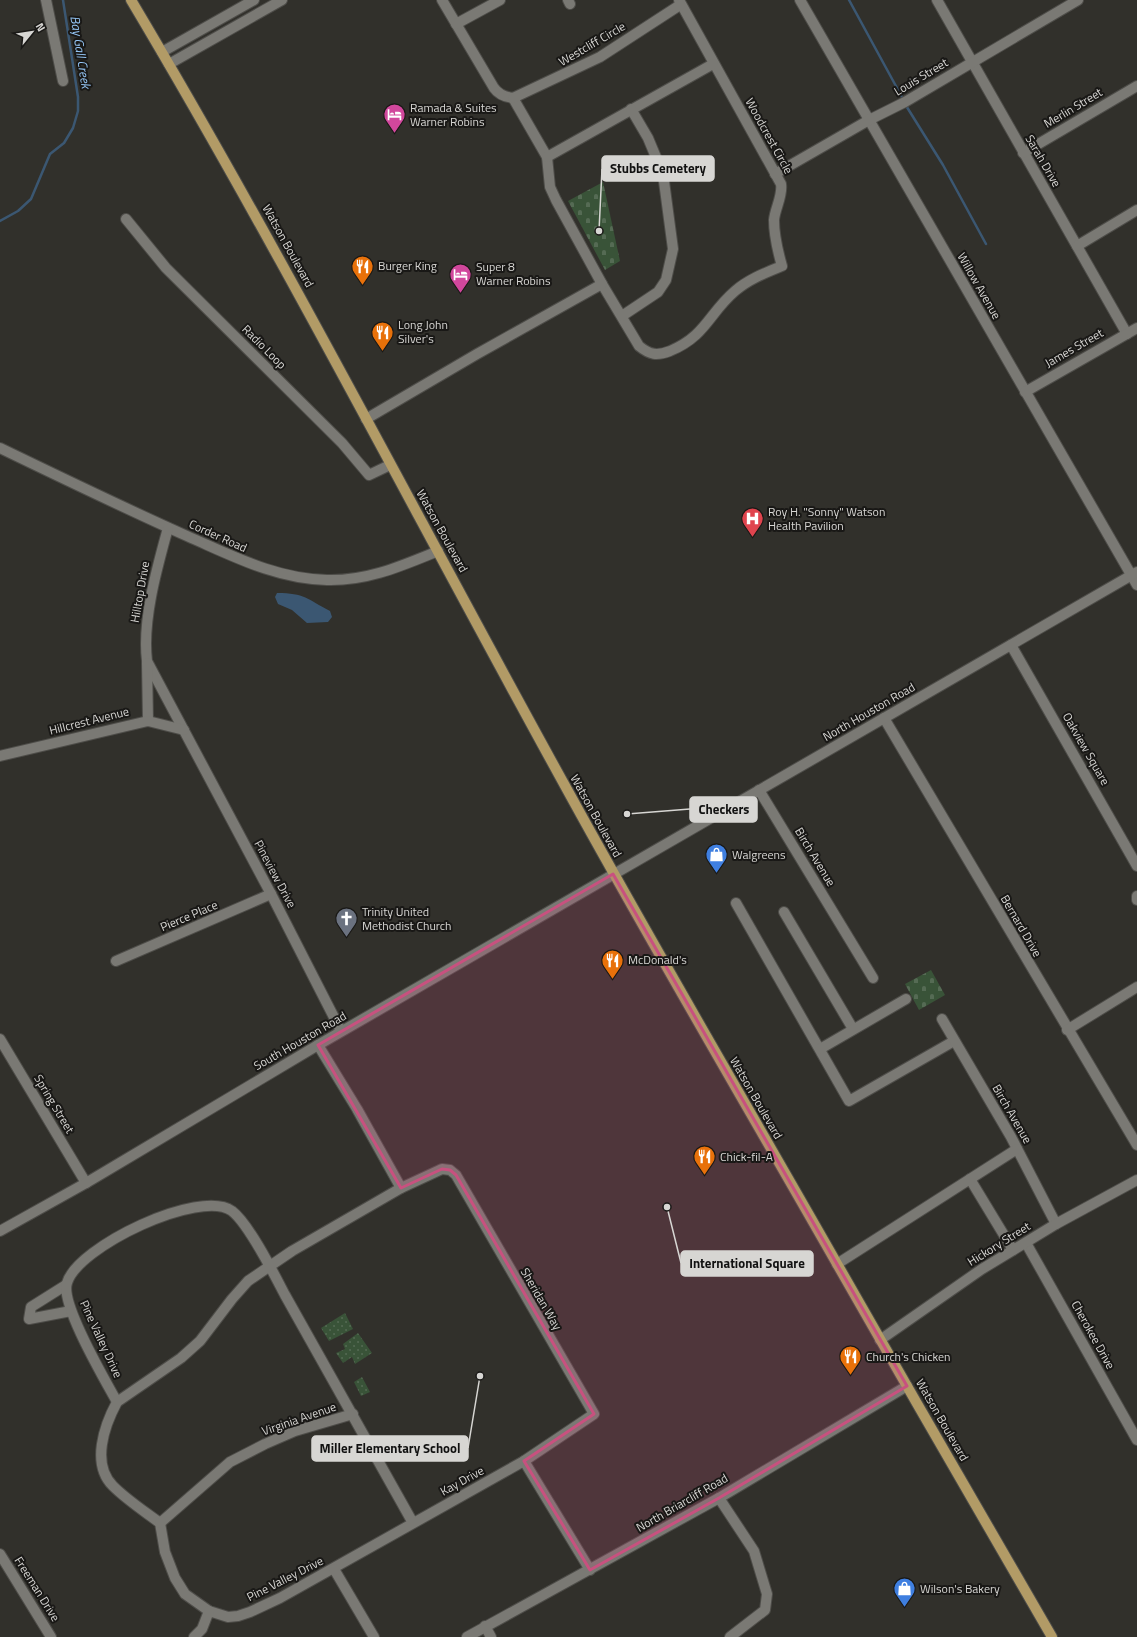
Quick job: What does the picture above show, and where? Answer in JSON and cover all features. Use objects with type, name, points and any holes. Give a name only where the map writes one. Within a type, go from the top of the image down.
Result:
[{"type":"main road","name":"Watson Boulevard","points":[[131,0],[201,117],[309,311],[390,465],[613,874],[714,1052],[1052,1637]]},
{"type":"street","points":[[46,0],[63,81]]},
{"type":"street","points":[[162,52],[254,0]]},
{"type":"street","points":[[169,64],[282,0]]},
{"type":"street","points":[[442,0],[498,93],[513,98],[547,157],[631,108],[713,64]]},
{"type":"street","points":[[456,24],[500,0]]},
{"type":"street","name":"Willow Avenue","points":[[800,0],[1025,392],[1134,574],[1137,585]]},
{"type":"street","name":"Sarah Drive","points":[[937,0],[1127,334]]},
{"type":"street","name":"Louis Street","points":[[776,174],[869,120],[905,102],[972,61],[1078,0]]},
{"type":"street","name":"Westcliff Circle","points":[[513,98],[600,57],[679,3],[713,64]]},
{"type":"street","name":"Woodcrest Circle","points":[[547,157],[550,187],[602,284],[639,346],[648,353],[656,355],[682,346],[696,336],[734,292],[746,282],[782,266],[777,249],[774,220],[782,191],[781,184],[713,64]]},
{"type":"street","name":"Merlin Street","points":[[1023,153],[1137,86]]},
{"type":"street","points":[[622,316],[658,292],[666,280],[673,249],[663,174],[648,138],[631,108]]},
{"type":"street","points":[[1077,246],[1137,210]]},
{"type":"street","name":"Radio Loop","points":[[126,219],[166,268],[342,443],[369,475],[390,465]]},
{"type":"street","points":[[366,419],[477,354],[602,284]]},
{"type":"street","name":"James Street","points":[[1025,392],[1137,328]]},
{"type":"street","name":"Corder Road","points":[[0,448],[168,528],[264,570],[304,578],[339,580],[374,575],[389,571],[438,551]]},
{"type":"street","name":"Hilltop Drive","points":[[148,721],[147,661],[145,644],[149,607],[168,528]]},
{"type":"street","name":"North Houston Road","points":[[613,874],[1134,574]]},
{"type":"street","name":"Oakview Square","points":[[1011,645],[1137,866]]},
{"type":"street","name":"Hilltop Drive","points":[[147,661],[184,730]]},
{"type":"street","name":"Bernard Drive","points":[[884,718],[1067,1030],[1137,1145]]},
{"type":"street","name":"Hillcrest Avenue","points":[[0,756],[148,721],[184,730]]},
{"type":"street","name":"Pineview Drive","points":[[184,730],[271,894],[341,1031]]},
{"type":"street","name":"Birch Avenue","points":[[759,790],[873,978]]},
{"type":"street","name":"South Houston Road","points":[[0,1231],[86,1183],[318,1044],[613,874]]},
{"type":"street","name":"Pierce Place","points":[[116,961],[271,894]]},
{"type":"street","points":[[736,904],[850,1101],[954,1041]]},
{"type":"street","points":[[784,912],[853,1029]]},
{"type":"street","points":[[1067,1030],[1137,988]]},
{"type":"street","points":[[820,1049],[906,999]]},
{"type":"street","name":"Birch Avenue","points":[[942,1019],[1017,1149],[1056,1224]]},
{"type":"street","name":"Spring Street","points":[[0,1039],[86,1183]]},
{"type":"street","points":[[318,1044],[357,1109],[401,1188]]},
{"type":"street","points":[[837,1264],[1017,1149]]},
{"type":"street","name":"Sheridan Way","points":[[117,1402],[181,1358],[200,1341],[232,1298],[248,1281],[269,1266],[292,1251],[401,1188],[442,1169],[450,1170],[456,1175],[594,1414],[524,1461]]},
{"type":"street","points":[[970,1180],[1013,1250]]},
{"type":"street","name":"Hickory Street","points":[[880,1340],[982,1269],[1056,1224],[1137,1180]]},
{"type":"street","points":[[71,1311],[29,1319],[31,1306],[66,1284],[73,1269],[108,1241],[177,1211],[207,1204],[219,1205],[231,1210],[240,1219],[269,1266],[413,1523]]},
{"type":"street","name":"Cherokee Drive","points":[[1026,1243],[1137,1440]]},
{"type":"street","name":"Pine Valley Drive","points":[[66,1284],[71,1311],[117,1402]]},
{"type":"street","name":"North Briarcliff Road","points":[[467,1637],[719,1498],[907,1386]]},
{"type":"street","points":[[117,1402],[107,1420],[101,1446],[103,1469],[112,1485],[160,1523]]},
{"type":"street","name":"Virginia Avenue","points":[[160,1523],[230,1462],[295,1431],[353,1414]]},
{"type":"street","points":[[524,1461],[590,1570]]},
{"type":"street","name":"Kay Drive","points":[[413,1523],[524,1461]]},
{"type":"street","points":[[719,1498],[754,1551],[767,1594],[765,1610],[735,1636]]},
{"type":"street","name":"Pine Valley Drive","points":[[160,1523],[165,1552],[175,1578],[185,1594],[209,1612],[228,1617],[250,1612],[334,1569],[413,1523]]},
{"type":"street","name":"Freeman Drive","points":[[0,1554],[51,1637]]},
{"type":"street","points":[[334,1569],[374,1637]]},
{"type":"street","points":[[194,1637],[202,1629],[209,1612]]},
{"type":"street","points":[[485,1626],[491,1637]]},
{"type":"highlighted area","points":[[613,874],[907,1386],[719,1498],[590,1570],[524,1461],[594,1414],[456,1175],[450,1170],[442,1169],[401,1188],[318,1045]]},
{"type":"green space","points":[[603,182],[620,261],[605,270],[568,201]]},
{"type":"green space","points":[[931,970],[945,995],[919,1010],[905,984]]},
{"type":"green space","points":[[345,1313],[353,1329],[329,1341],[321,1328]]},
{"type":"green space","points":[[358,1333],[372,1353],[355,1364],[352,1357],[343,1363],[336,1353],[345,1349],[343,1344]]},
{"type":"green space","points":[[362,1377],[370,1392],[361,1396],[354,1382]]},
{"type":"water","points":[[277,593],[294,594],[305,598],[330,611],[332,617],[328,622],[307,623],[292,610],[278,604],[275,597]]},
{"type":"waterway","name":"Bay Gall Creek","points":[[0,221],[18,211],[31,199],[50,154],[64,143],[73,128],[78,111],[78,97],[63,0]]},
{"type":"waterway","points":[[849,0],[903,99]]},
{"type":"waterway","points":[[905,104],[943,165],[986,244]]},
{"type":"place","name":"Ramada & Suites Warner Robins","points":[[394,134]]},
{"type":"place","name":"Stubbs Cemetery","points":[[599,231]]},
{"type":"place","name":"Burger King","points":[[363,286]]},
{"type":"place","name":"Super 8 Warner Robins","points":[[461,294]]},
{"type":"place","name":"Long John Silver's","points":[[383,352]]},
{"type":"place","name":"Roy H. \"Sonny\" Watson Health Pavilion","points":[[753,538]]},
{"type":"place","name":"Checkers","points":[[627,814]]},
{"type":"place","name":"Walgreens","points":[[716,874]]},
{"type":"place","name":"Trinity United Methodist Church","points":[[346,938]]},
{"type":"place","name":"McDonald's","points":[[613,980]]},
{"type":"place","name":"Chick-fil-A","points":[[704,1176]]},
{"type":"place","name":"International Square","points":[[667,1207]]},
{"type":"place","name":"Miller Elementary School","points":[[480,1376]]},
{"type":"place","name":"Church's Chicken","points":[[850,1376]]},
{"type":"place","name":"Wilson's Bakery","points":[[904,1608]]}]
